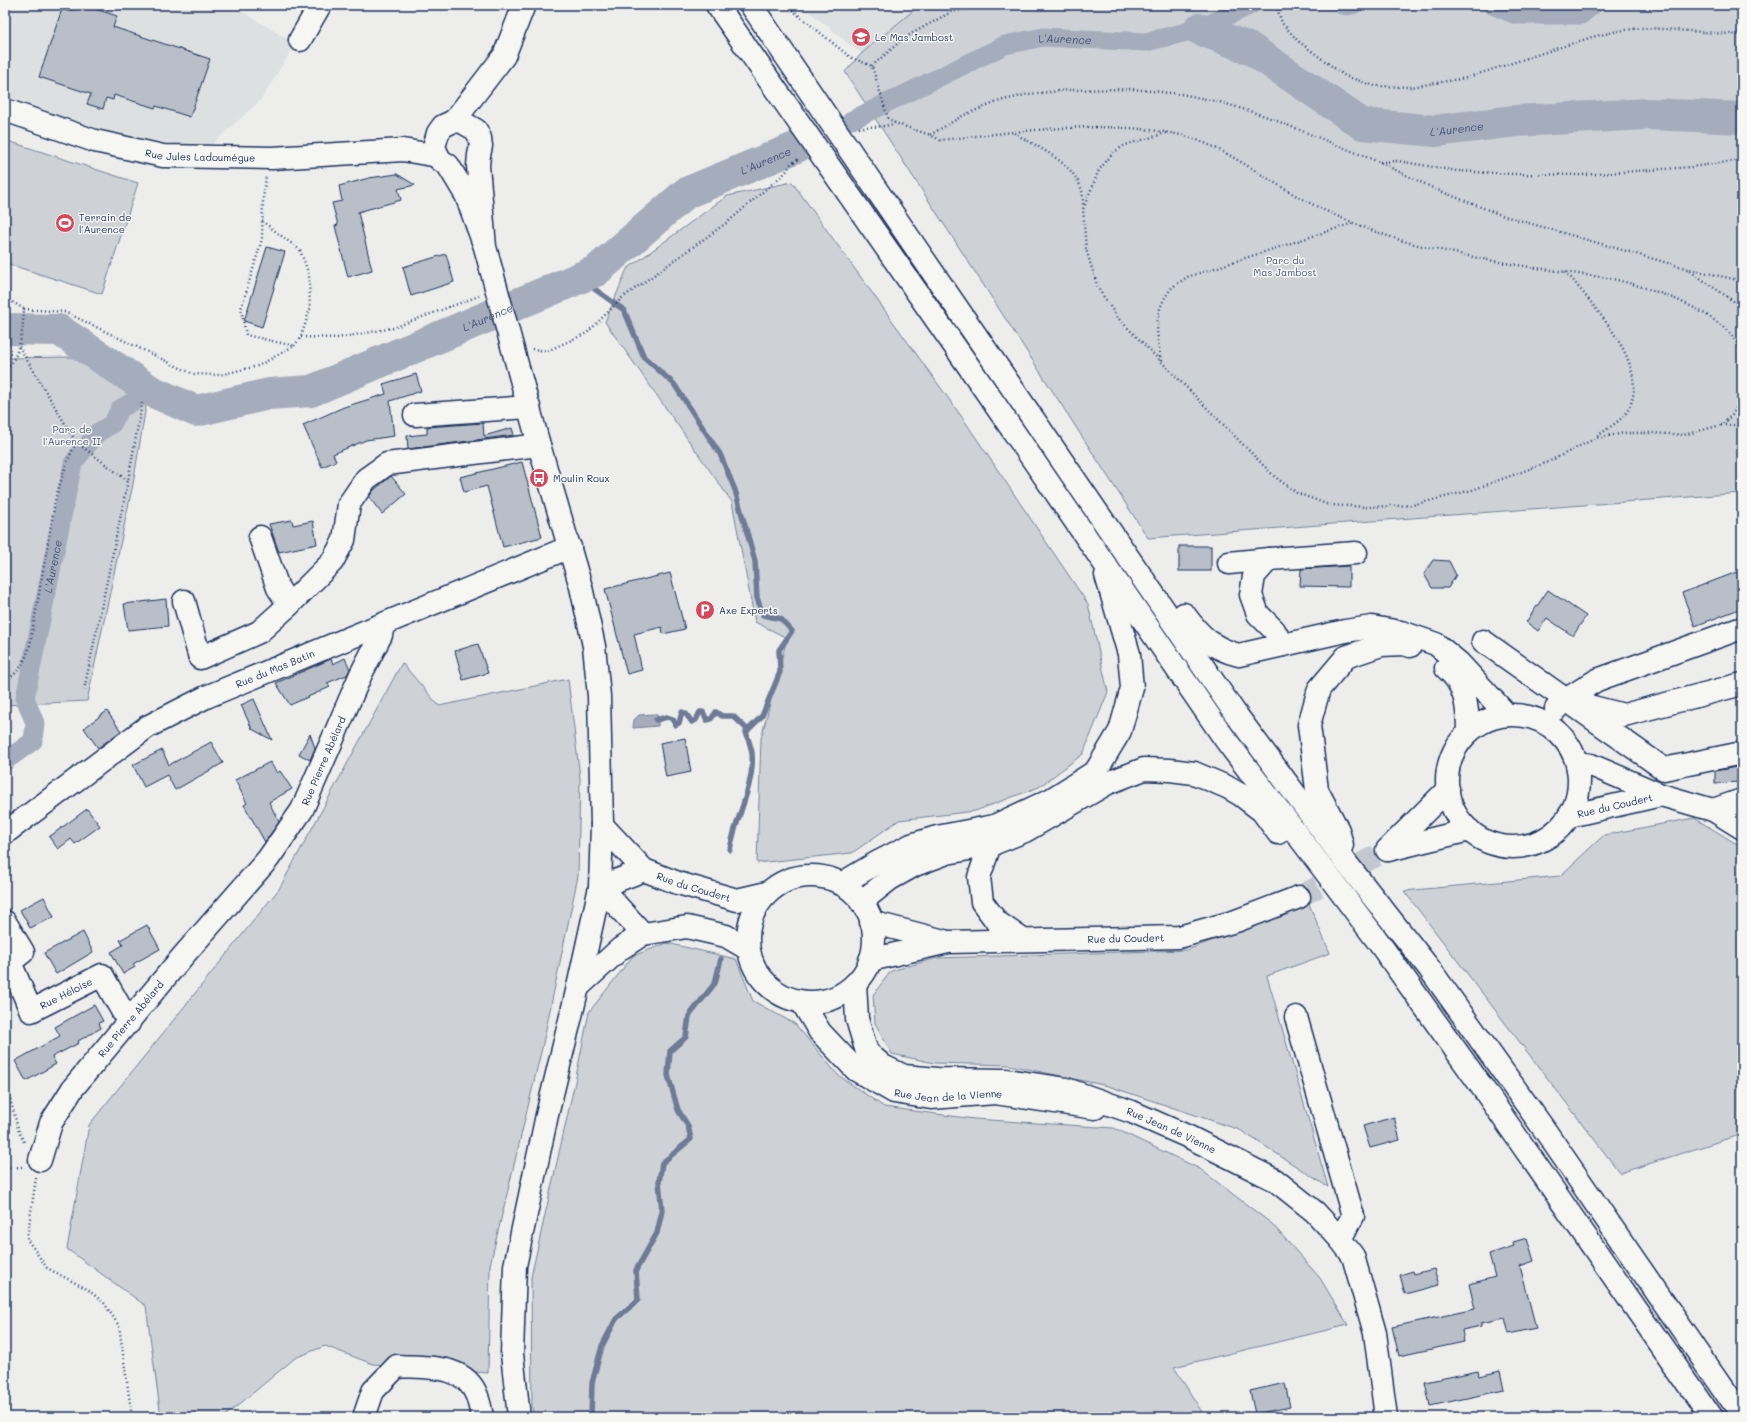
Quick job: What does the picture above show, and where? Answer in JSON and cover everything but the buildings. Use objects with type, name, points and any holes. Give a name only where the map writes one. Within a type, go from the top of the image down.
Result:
[{"type":"main road","points":[[300,40],[320,5]]},
{"type":"main road","points":[[519,1417],[512,1354],[515,1266],[547,1116],[600,887],[602,825],[599,696],[595,660],[581,587],[539,445],[485,247],[466,195],[441,153],[443,126],[454,121],[504,56],[524,5]]},
{"type":"main road","points":[[717,5],[1225,738],[1377,940],[1711,1417]]},
{"type":"main road","points":[[751,5],[1235,713],[1347,864],[1429,968],[1562,1155],[1742,1416]]},
{"type":"main road","name":"Rue Jules Ladoumégue","points":[[5,110],[95,141],[163,156],[272,158],[403,150],[425,142],[441,153]]},
{"type":"main road","points":[[454,121],[469,124],[476,130],[480,138],[481,146],[479,155],[485,247]]},
{"type":"main road","points":[[441,153],[460,168],[471,164],[479,155]]},
{"type":"main road","points":[[415,415],[529,407]]},
{"type":"main road","points":[[184,601],[200,658],[259,632],[289,605],[332,562],[344,540],[349,504],[366,479],[387,464],[539,445]]},
{"type":"main road","points":[[1113,535],[1151,568],[1196,632],[1223,651],[1238,655],[1345,631],[1372,627],[1401,632],[1436,644],[1459,663],[1507,715]]},
{"type":"main road","points":[[260,537],[278,588],[289,605]]},
{"type":"main road","name":"Rue du Mas Batin","points":[[5,833],[147,728],[206,697],[570,548]]},
{"type":"main road","points":[[1229,563],[1356,553]]},
{"type":"main road","points":[[841,884],[878,862],[911,845],[937,837],[994,826],[1050,800],[1096,771],[1120,731],[1132,688],[1129,654],[1101,558]]},
{"type":"main road","points":[[1269,559],[1254,576],[1251,595],[1258,614],[1274,630],[1282,645]]},
{"type":"main road","name":"Rue Pierre Abélard","points":[[33,1153],[73,1088],[129,1023],[183,956],[268,859],[302,810],[361,674],[379,641],[383,625]]},
{"type":"main road","points":[[1543,722],[1565,700],[1597,680],[1742,628]]},
{"type":"main road","points":[[1484,641],[1664,769],[1742,753]]},
{"type":"main road","points":[[1347,864],[1338,830],[1317,790],[1309,724],[1319,689],[1346,658],[1381,645],[1404,644],[1431,655],[1450,671],[1462,688],[1468,706],[1468,732]]},
{"type":"main road","points":[[1565,700],[1624,715],[1742,684]]},
{"type":"main road","points":[[1507,715],[1526,716],[1543,722],[1558,732],[1569,747],[1577,763],[1579,781],[1576,799],[1569,816],[1557,830],[1541,841],[1522,846],[1503,846],[1485,840],[1469,830],[1459,818],[1451,804],[1448,789],[1448,768],[1455,749],[1468,732],[1486,720],[1507,715]]},
{"type":"main road","name":"Rue du Coudert","points":[[1577,763],[1598,768],[1661,795],[1713,810],[1742,828]]},
{"type":"main road","points":[[862,902],[890,879],[915,865],[947,853],[990,845],[1025,831],[1108,783],[1144,769],[1170,770],[1194,773],[1227,787],[1262,811],[1328,900],[1377,940]]},
{"type":"main road","points":[[1448,789],[1387,850],[1469,830]]},
{"type":"main road","name":"Rue du Coudert","points":[[1569,816],[1661,795]]},
{"type":"main road","points":[[1713,810],[1742,800]]},
{"type":"main road","name":"Rue du Coudert","points":[[602,825],[644,870],[678,883],[736,900],[767,893]]},
{"type":"main road","points":[[990,845],[979,877],[982,902],[997,922],[1023,940]]},
{"type":"main road","name":"Rue du Coudert","points":[[600,887],[644,870]]},
{"type":"main road","points":[[802,876],[822,877],[841,884],[862,902],[871,922],[874,941],[870,960],[864,973],[855,984],[839,996],[821,1002],[802,1002],[783,996],[767,984],[754,968],[748,949],[748,929],[755,909],[767,893],[783,882],[802,876]]},
{"type":"main road","points":[[600,887],[643,934]]},
{"type":"main road","name":"Rue du Coudert","points":[[870,960],[948,942],[1179,937],[1236,921],[1299,897]]},
{"type":"main road","name":"Rue Héloise","points":[[5,922],[22,952],[10,962],[31,1011],[102,975],[129,1023]]},
{"type":"main road","name":"Rue du Coudert","points":[[871,922],[948,942]]},
{"type":"main road","points":[[578,987],[620,949],[643,934],[687,927],[726,936],[748,949]]},
{"type":"main road","name":"Rue Jean de Vienne","points":[[855,984],[857,1019],[867,1052],[883,1066],[904,1076],[937,1079],[1006,1080],[1066,1089],[1132,1112],[1189,1137],[1274,1180],[1315,1212],[1340,1239],[1353,1256],[1375,1332],[1386,1417]]},
{"type":"main road","name":"Rue Jean de la Vienne","points":[[802,1002],[820,1032],[856,1070],[894,1092],[931,1098],[995,1094],[1076,1106],[1132,1112]]},
{"type":"main road","points":[[1296,1016],[1353,1216],[1340,1239]]},
{"type":"main road","points":[[364,1417],[373,1391],[397,1366],[452,1370],[465,1377],[476,1394],[482,1417]]},
{"type":"path","points":[[786,5],[850,57],[872,66]]},
{"type":"path","points":[[872,66],[904,38],[951,12],[987,5]]},
{"type":"path","points":[[1276,5],[1282,23],[1298,41],[1345,76],[1375,86],[1410,88],[1466,78],[1592,37],[1618,31],[1641,28],[1742,35]]},
{"type":"path","points":[[872,66],[888,118],[895,123],[940,140],[1014,132],[1108,126],[1143,128],[1168,132],[1202,141],[1281,187],[1354,223],[1406,241],[1474,257],[1612,279],[1646,288],[1687,304],[1718,322],[1739,343],[1742,354]]},
{"type":"path","points":[[930,135],[964,115],[1000,101],[1028,94],[1070,90],[1131,90],[1181,94],[1220,102],[1265,116],[1379,162],[1435,189],[1501,215],[1686,268],[1742,281]]},
{"type":"path","points":[[857,128],[866,126],[884,128],[895,123]]},
{"type":"path","points":[[1014,132],[1049,152],[1072,173],[1082,190],[1086,249],[1098,288],[1117,318],[1274,476],[1297,493],[1329,505],[1368,507],[1413,505],[1472,490],[1546,463],[1596,438],[1626,414],[1633,399],[1634,384],[1630,365],[1618,341],[1573,280],[1565,272]]},
{"type":"path","points":[[1083,209],[1099,170],[1114,152],[1125,145],[1168,132]]},
{"type":"path","points":[[512,346],[547,351],[587,333],[622,298],[729,222],[786,172],[791,164],[804,156]]},
{"type":"path","points":[[272,158],[267,175],[262,221],[262,239],[241,309],[246,335],[294,346]]},
{"type":"path","points":[[1379,162],[1398,161],[1457,171],[1582,175],[1691,166],[1742,160]]},
{"type":"path","points":[[5,302],[11,301],[24,309],[65,312],[193,374],[220,375],[258,366],[294,346],[301,337],[310,309],[309,275],[300,250],[262,221]]},
{"type":"path","points":[[1161,362],[1156,330],[1159,310],[1170,290],[1187,277],[1354,223]]},
{"type":"path","points":[[1686,268],[1742,308]]},
{"type":"path","points":[[301,337],[338,338],[393,328],[497,293]]},
{"type":"path","points":[[5,370],[13,360],[18,346],[24,321],[24,309]]},
{"type":"path","points":[[18,346],[76,442],[92,452],[128,481]]},
{"type":"path","points":[[1721,425],[1732,415],[1742,397]]},
{"type":"path","points":[[84,690],[128,481],[142,403]]},
{"type":"path","points":[[1596,438],[1625,433],[1684,435],[1721,425],[1742,425]]},
{"type":"path","points":[[5,681],[14,676],[24,663],[30,645],[56,496],[67,462],[76,442]]},
{"type":"path","points":[[5,1089],[8,1091],[20,1132],[33,1153],[36,1166],[36,1184],[27,1239],[47,1268],[86,1289],[98,1298],[104,1303],[119,1326],[132,1417]]},
{"type":"shaded area","points":[[5,5],[231,5],[294,43],[288,56],[261,100],[208,148],[134,138],[5,98]]},
{"type":"shaded area","name":"Le Mas Jambost","points":[[801,5],[920,5],[862,53]]},
{"type":"green space","name":"Parc du Mas Jambost","points":[[920,5],[1742,5],[1742,493],[1148,538],[845,72],[862,53]]},
{"type":"green space","name":"Terrain de l'Aurence","points":[[5,140],[138,183],[102,294],[5,263]]},
{"type":"green space","points":[[792,182],[964,420],[1088,604],[1108,692],[1083,754],[1039,787],[975,811],[899,820],[852,853],[757,863],[761,738],[787,638],[755,622],[732,502],[605,322],[627,269],[727,196]]},
{"type":"green space","name":"Parc de l'Aurence II","points":[[73,357],[147,400],[133,484],[87,701],[5,705],[5,358]]},
{"type":"green space","points":[[402,663],[439,706],[568,679],[580,778],[578,876],[542,1048],[490,1265],[488,1373],[373,1364],[325,1346],[295,1358],[224,1417],[161,1417],[146,1306],[67,1249],[89,1125],[279,889]]},
{"type":"green space","points":[[1694,818],[1742,847],[1742,1134],[1620,1173],[1404,891],[1560,876],[1604,835]]},
{"type":"green space","points":[[1309,904],[1330,953],[1267,976],[1328,1187],[1240,1130],[1108,1086],[1009,1065],[934,1063],[892,1054],[875,1023],[873,995],[891,971],[937,958],[1187,950]]},
{"type":"green space","points":[[667,943],[736,959],[753,1001],[795,1024],[838,1075],[884,1107],[974,1119],[1114,1128],[1200,1169],[1272,1224],[1320,1278],[1348,1325],[1174,1367],[1205,1417],[535,1417],[532,1408],[531,1277],[575,1082],[589,1012],[633,956]]},
{"type":"water","points":[[655,714],[658,716],[658,726],[633,728],[634,720],[639,715]]},
{"type":"waterway","name":"L'Aurence","points":[[852,120],[1005,45],[1043,37],[1146,42],[1199,29],[1251,5]]},
{"type":"waterway","name":"L'Aurence","points":[[1342,5],[1353,5]]},
{"type":"waterway","name":"L'Aurence","points":[[1492,5],[1516,15],[1581,15],[1593,5]]},
{"type":"waterway","name":"L'Aurence","points":[[1199,29],[1251,49],[1362,124],[1435,131],[1515,121],[1648,114],[1742,118]]},
{"type":"waterway","name":"L'Aurence","points":[[5,329],[59,330],[151,391],[196,411],[269,394],[311,391],[596,271],[686,193],[797,147]]},
{"type":"waterway","points":[[579,278],[624,310],[644,357],[674,384],[720,454],[735,490],[755,561],[757,598],[763,615],[781,619],[792,631],[779,650],[780,672],[762,716],[746,732],[752,753],[751,778],[730,850]]},
{"type":"waterway","name":"L'Aurence","points":[[5,761],[33,741],[35,723],[25,698],[73,463],[97,433],[112,424],[120,409],[151,391]]},
{"type":"waterway","points":[[656,720],[667,717],[673,719],[675,725],[679,723],[682,712],[686,714],[692,722],[696,720],[700,712],[703,712],[707,720],[711,719],[716,712],[722,716],[733,716],[748,730]]},
{"type":"waterway","points":[[591,1417],[592,1383],[602,1346],[616,1319],[638,1300],[636,1270],[657,1233],[662,1211],[659,1182],[662,1163],[691,1139],[688,1126],[678,1110],[668,1075],[670,1051],[686,1037],[689,1016],[715,983],[721,959]]},
{"type":"tunnel","points":[[1299,897],[1387,850]]},
{"type":"place","name":"Le Mas Jambost","points":[[861,37]]},
{"type":"place","name":"Terrain de l'Aurence","points":[[65,223]]},
{"type":"place","name":"Moulin Roux","points":[[539,478]]},
{"type":"place","name":"Axe Experts","points":[[705,610]]}]
